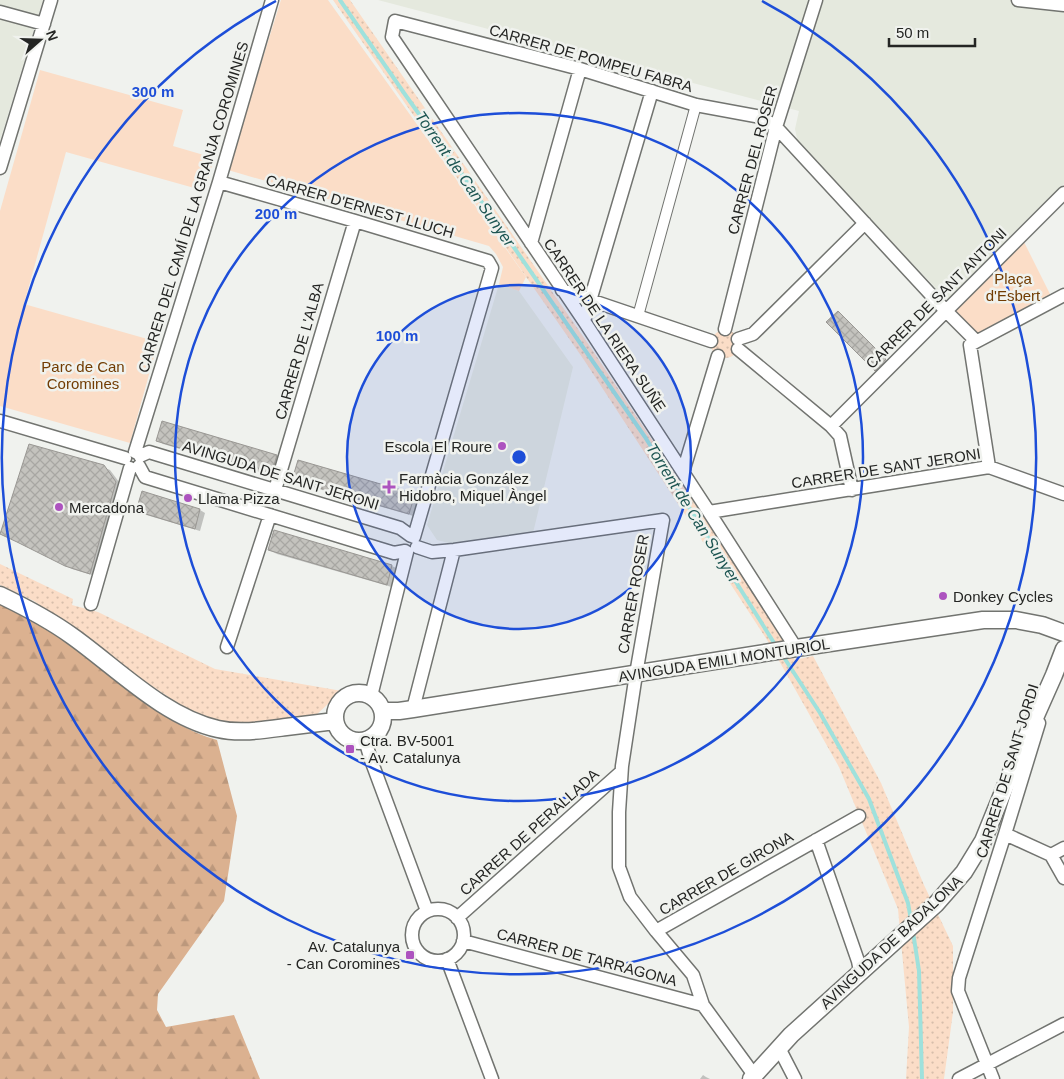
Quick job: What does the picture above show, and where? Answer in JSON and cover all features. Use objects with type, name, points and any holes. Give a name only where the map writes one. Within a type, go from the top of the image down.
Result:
[{"type":"street","points":[[0,168],[2,153],[50,0]]},
{"type":"street","name":"CARRER DEL CAMÍ DE LA GRANJA COROMINES","points":[[91,604],[272,0]]},
{"type":"street","name":"CARRER DEL ROSER","points":[[725,329],[776,127],[816,0]]},
{"type":"street","points":[[1018,0],[1064,6]]},
{"type":"street","points":[[0,12],[44,24]]},
{"type":"street","name":"CARRER DE POMPEU FABRA","points":[[396,21],[580,69],[696,104],[761,117],[776,127],[946,311],[973,343]]},
{"type":"street","name":"CARRER DE LA RIERA SUÑE","points":[[396,21],[392,37],[584,321],[683,472],[793,649]]},
{"type":"street","points":[[531,243],[580,69]]},
{"type":"street","points":[[584,321],[652,91]]},
{"type":"street","points":[[638,316],[696,104]]},
{"type":"street","name":"CARRER D'ERNEST LLUCH","points":[[219,182],[488,261],[491,264],[492,268],[411,545]]},
{"type":"street","name":"CARRER DE SANT ANTONI","points":[[831,426],[1064,193]]},
{"type":"street","name":"CARRER DE L'ALBA","points":[[275,490],[355,221]]},
{"type":"street","points":[[852,490],[840,436],[831,426],[738,344],[734,333],[730,330],[725,329],[716,333],[712,336],[711,342],[713,351],[718,356],[723,358],[733,355],[738,344],[753,334],[865,223]]},
{"type":"street","points":[[562,290],[711,342]]},
{"type":"street","points":[[989,468],[973,343],[1064,295]]},
{"type":"street","points":[[683,472],[718,356]]},
{"type":"street","name":"AVINGUDA DE SANT JERONI","points":[[0,420],[134,460],[145,477],[394,553],[411,545],[400,528],[149,452],[134,460]]},
{"type":"street","name":"CARRER DE SANT JERONI","points":[[709,512],[989,468],[1064,494]]},
{"type":"street","points":[[227,647],[270,515]]},
{"type":"street","name":"CARRER ROSER","points":[[454,550],[663,520],[621,772],[619,812],[619,867],[630,898],[656,932]]},
{"type":"street","points":[[371,696],[411,545],[432,552],[454,550],[413,709]]},
{"type":"street","points":[[0,595],[58,626],[154,699],[193,722],[219,730],[234,731],[268,730],[335,721]]},
{"type":"street","name":"AVINGUDA EMILI MONTURIOL","points":[[383,711],[413,709],[984,620],[1016,620],[1042,624],[1064,633]]},
{"type":"street","name":"AVINGUDA DE BADALONA","points":[[752,1077],[791,1035],[936,904],[964,872],[984,841],[1064,650]]},
{"type":"street","name":"CARRER DE SANT JORDI","points":[[987,1064],[958,991],[958,978],[1054,676]]},
{"type":"street","points":[[356,693],[364,693],[371,696],[383,711],[382,724],[378,732],[365,740],[352,740],[346,737],[340,731],[335,721],[337,708],[340,703],[345,697],[356,693]]},
{"type":"street","points":[[365,740],[427,911]]},
{"type":"street","name":"CARRER DE PERALLADA","points":[[457,918],[621,772]]},
{"type":"street","name":"CARRER DE GIRONA","points":[[752,1077],[703,1005],[693,975],[656,932],[859,816]]},
{"type":"street","points":[[1005,834],[1051,855],[1064,878]]},
{"type":"street","points":[[816,840],[858,961],[860,972]]},
{"type":"street","points":[[1051,855],[1064,848]]},
{"type":"street","points":[[444,910],[457,918],[462,926],[463,941],[455,955],[441,961],[432,960],[423,956],[417,950],[413,944],[413,928],[416,920],[427,911],[444,910]]},
{"type":"street","name":"CARRER DE TARRAGONA","points":[[463,941],[703,1005]]},
{"type":"street","points":[[447,959],[492,1079]]},
{"type":"street","points":[[959,1079],[1064,1024]]},
{"type":"street","points":[[779,1048],[795,1079]]},
{"type":"street","points":[[987,1064],[993,1079]]},
{"type":"shaded area","points":[[0,0],[43,0],[0,141]]},
{"type":"shaded area","points":[[378,0],[1064,0],[1064,184],[948,301],[798,143],[795,129],[799,111]]},
{"type":"shaded area","name":"Escola El Roure","points":[[499,284],[519,291],[573,367],[533,533],[452,544],[437,540],[427,525]]},
{"type":"green space","points":[[281,0],[328,0],[526,277],[519,291],[499,284],[503,267],[489,246],[228,170]]},
{"type":"green space","points":[[333,0],[350,0],[589,345],[734,563],[795,660],[813,656],[881,783],[924,885],[953,946],[953,1012],[944,1079],[906,1079],[909,1027],[898,909],[839,767],[769,643],[584,360]]},
{"type":"green space","name":"Parc de Can Coromines","points":[[40,70],[183,110],[173,146],[214,158],[205,191],[66,152],[24,304],[158,342],[130,443],[0,406],[0,211]]},
{"type":"green space","name":"Plaça d'Esbert","points":[[1021,236],[1053,300],[981,339],[950,308]]},
{"type":"green space","points":[[725,330],[735,334],[739,344],[735,354],[725,358],[715,354],[711,344],[715,334]]},
{"type":"green space","points":[[0,564],[73,599],[72,605],[98,612],[215,669],[342,691],[315,716],[287,720],[219,724],[185,708],[34,601],[0,585]]},
{"type":"green space","points":[[0,604],[36,622],[62,638],[158,712],[197,733],[217,740],[237,816],[224,901],[158,994],[157,1010],[166,1027],[234,1015],[260,1079],[0,1079]]},
{"type":"building","points":[[838,311],[886,359],[875,371],[826,322]]},
{"type":"building","points":[[162,421],[277,455],[271,475],[156,441]]},
{"type":"building","name":"Mercadona","points":[[29,444],[104,465],[116,482],[90,574],[65,566],[0,534]]},
{"type":"building","points":[[298,460],[415,494],[409,514],[292,480]]},
{"type":"building","points":[[142,491],[200,509],[195,529],[136,511]]},
{"type":"building","points":[[274,530],[392,565],[387,585],[268,550]]},
{"type":"waterway","name":"Torrent de Can Sunyer","points":[[340,0],[645,437],[776,646]]},
{"type":"waterway","name":"Torrent de Can Sunyer","points":[[783,656],[820,713],[869,799],[908,903],[911,920]]},
{"type":"waterway","name":"Torrent de Can Sunyer","points":[[913,932],[919,971],[922,1079]]},
{"type":"place","name":"Escola El Roure","points":[[502,446]]},
{"type":"place","name":"Farmàcia González Hidobro, Miquel Àngel","points":[[389,487]]},
{"type":"place","name":"Llama Pizza","points":[[188,498]]},
{"type":"place","name":"Mercadona","points":[[59,507]]},
{"type":"place","name":"Donkey Cycles","points":[[943,596]]},
{"type":"place","name":"Ctra. BV-5001 - Av. Catalunya","points":[[350,749]]},
{"type":"place","name":"Av. Catalunya - Can Coromines","points":[[410,955]]}]
